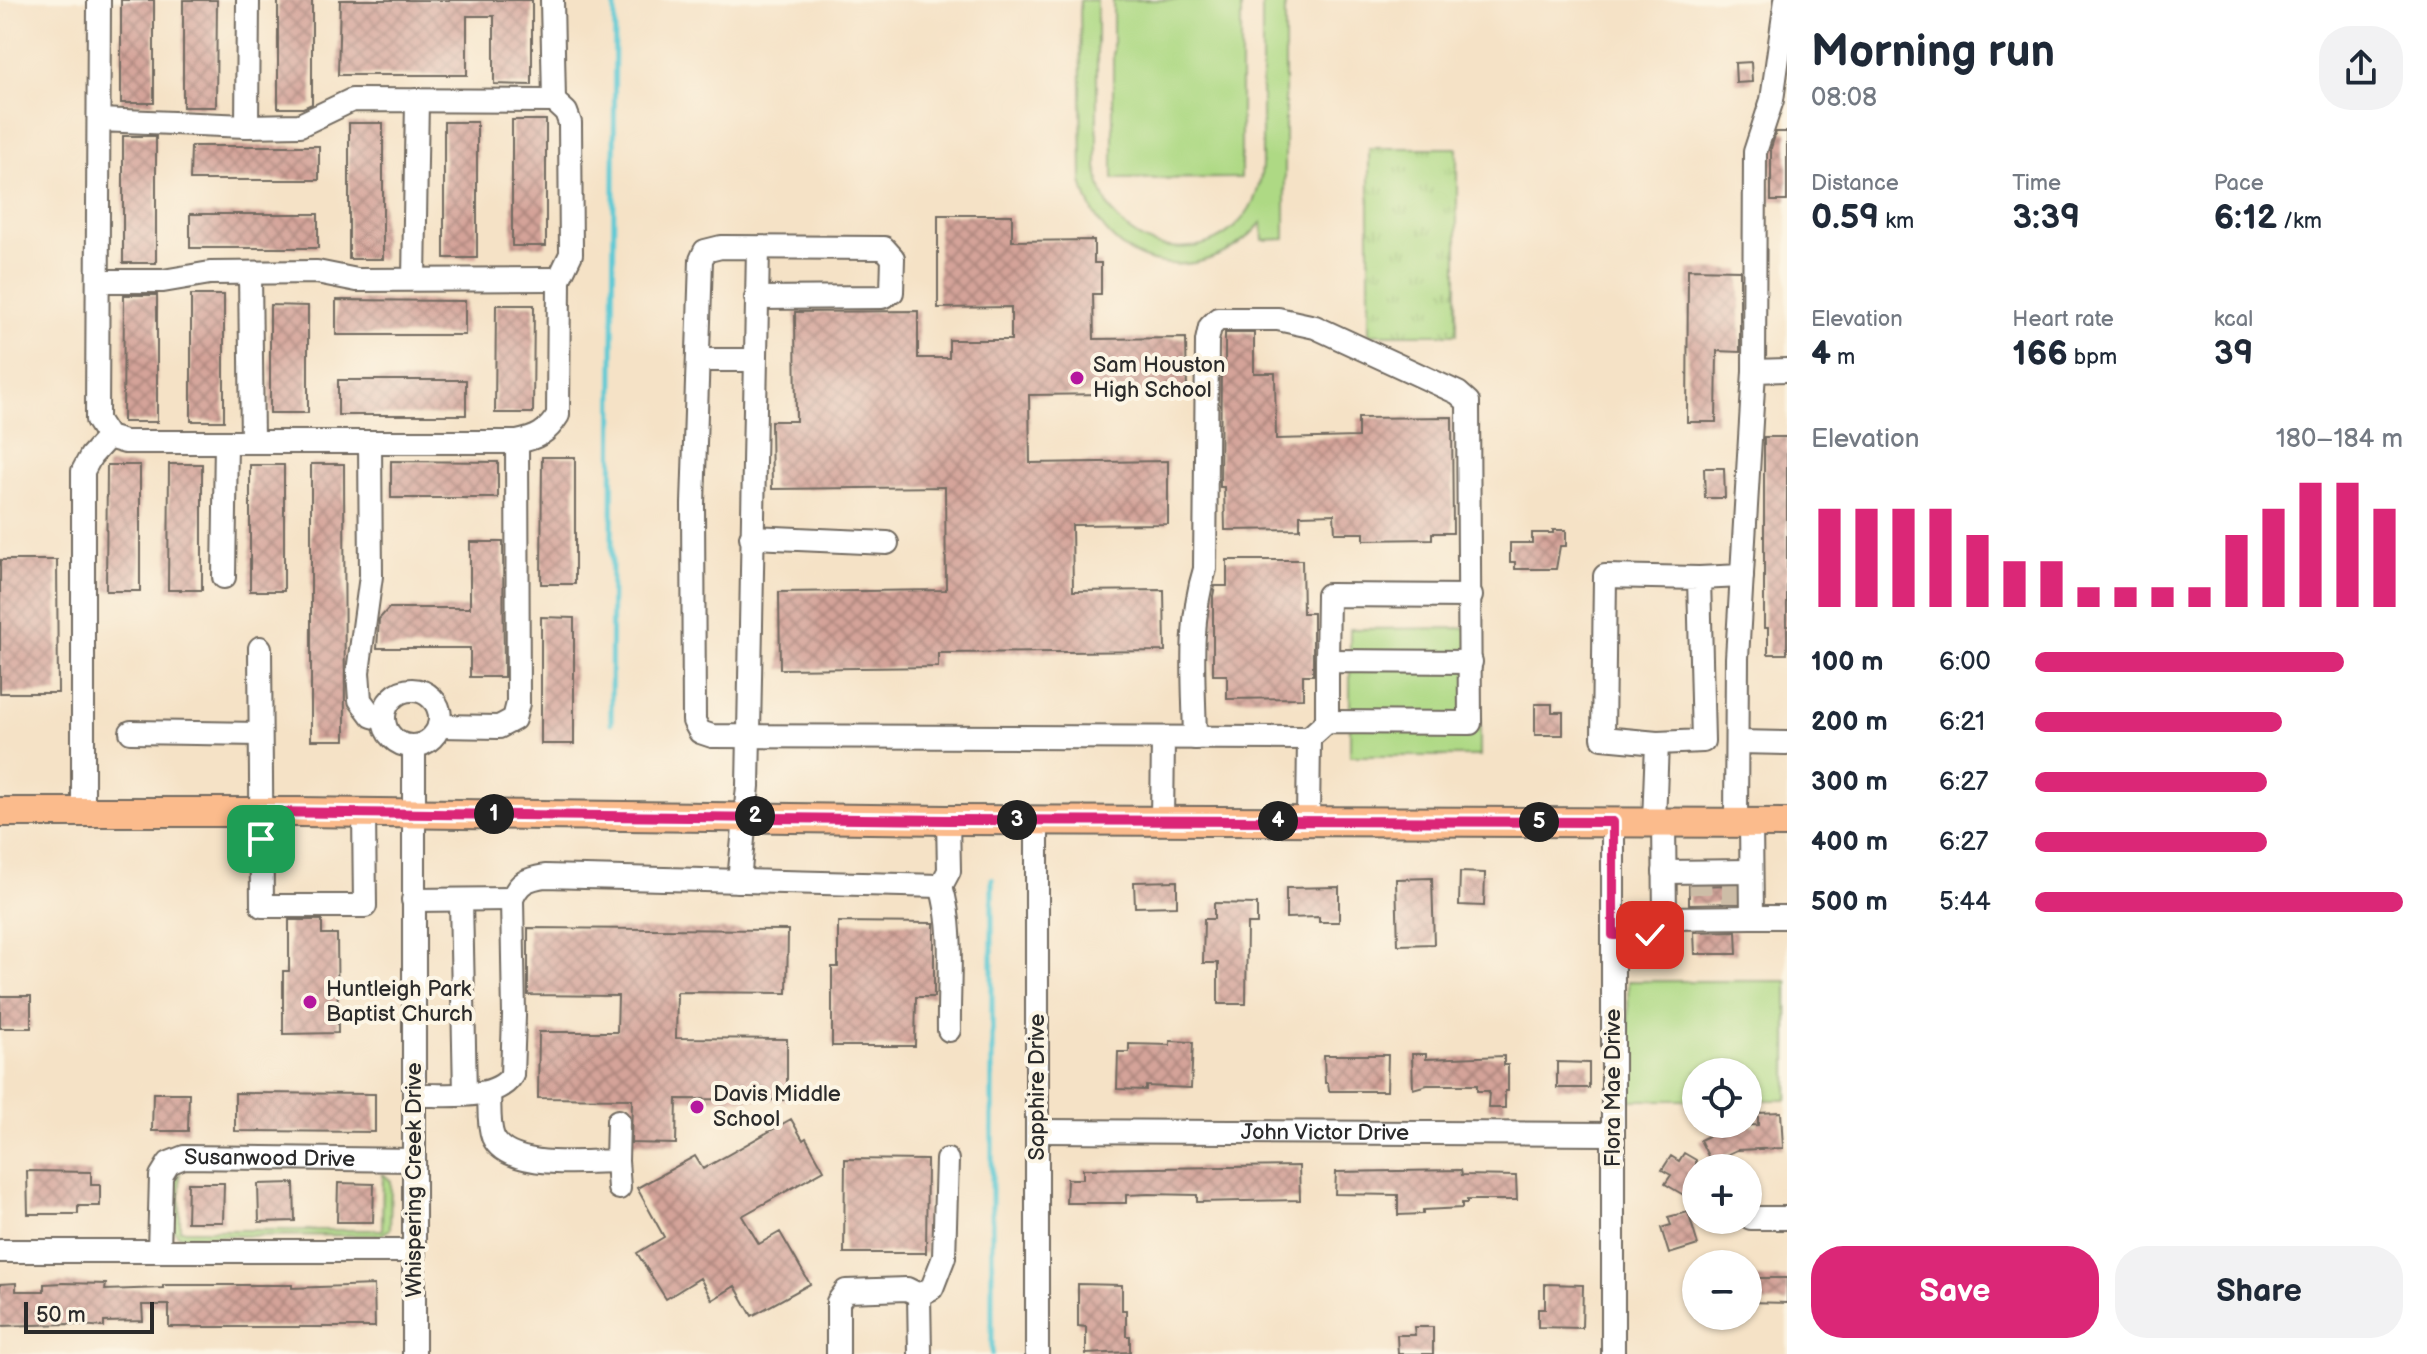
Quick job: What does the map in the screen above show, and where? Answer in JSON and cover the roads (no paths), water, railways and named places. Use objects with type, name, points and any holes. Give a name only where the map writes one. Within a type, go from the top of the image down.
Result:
[{"type":"main road","points":[[0,812],[1787,823]]},
{"type":"street","points":[[99,0],[97,420],[108,437],[125,442],[517,442],[535,439],[549,430],[558,415],[559,279],[571,254],[570,123],[566,112],[554,101],[352,100],[300,125],[99,120]]},
{"type":"street","points":[[247,126],[248,0]]},
{"type":"street","points":[[552,0],[554,101]]},
{"type":"street","points":[[1739,894],[1744,822],[1737,742],[1738,648],[1754,371],[1755,152],[1772,100],[1786,0]]},
{"type":"street","points":[[414,279],[417,100]]},
{"type":"street","points":[[756,298],[882,297],[892,292],[893,258],[884,248],[721,247],[705,251],[701,260],[693,504],[694,721],[700,732],[712,736],[1163,739],[1309,738],[1327,722],[1470,723],[1468,402],[1458,393],[1404,366],[1315,327],[1278,319],[1218,319],[1210,327],[1207,341],[1205,569],[1197,594],[1194,637],[1195,738]]},
{"type":"street","points":[[739,881],[746,816],[758,248]]},
{"type":"street","points":[[98,281],[163,281],[210,273],[317,272],[357,280],[559,279]]},
{"type":"street","points":[[250,273],[252,442]]},
{"type":"street","points":[[699,360],[754,360]]},
{"type":"street","points":[[1754,371],[1787,370]]},
{"type":"street","points":[[83,812],[83,471],[91,456],[108,437]]},
{"type":"street","points":[[224,577],[226,442]]},
{"type":"street","points":[[370,442],[371,576],[358,672],[360,700],[396,741],[414,746],[432,738],[439,726],[439,710],[434,701],[417,690],[398,693],[378,717]]},
{"type":"street","points":[[439,726],[499,727],[514,719],[518,703],[517,442]]},
{"type":"street","points":[[751,537],[887,543]]},
{"type":"street","points":[[1699,578],[1703,741],[1657,743],[1603,738],[1605,576],[1742,576]]},
{"type":"street","points":[[1327,722],[1328,595],[1471,596]]},
{"type":"street","points":[[260,648],[262,906],[365,906],[364,813]]},
{"type":"street","points":[[1701,651],[1738,648]]},
{"type":"street","points":[[1327,661],[1471,662]]},
{"type":"street","points":[[131,732],[260,734]]},
{"type":"street","points":[[1308,821],[1309,738]]},
{"type":"street","points":[[1162,820],[1163,739]]},
{"type":"street","points":[[1737,742],[1787,743]]},
{"type":"street","points":[[1657,743],[1665,918]]},
{"type":"street","name":"Whispering Creek Drive","points":[[414,746],[414,1354]]},
{"type":"street","points":[[948,820],[949,871],[941,886],[947,924],[949,1030]]},
{"type":"street","name":"Sapphire Drive","points":[[1037,820],[1037,1354]]},
{"type":"street","name":"Flora Mae Drive","points":[[1613,822],[1613,1354]]},
{"type":"street","points":[[1664,872],[1693,894],[1739,894],[1787,917]]},
{"type":"street","points":[[414,1095],[489,1093],[507,1084],[512,1075],[512,899],[517,887],[525,880],[545,876],[941,886]]},
{"type":"street","points":[[1613,935],[1650,935],[1658,931],[1665,918],[1693,894],[1739,894]]},
{"type":"street","points":[[413,900],[512,899]]},
{"type":"street","points":[[461,900],[465,1093]]},
{"type":"street","points":[[489,1093],[494,1138],[507,1152],[545,1162],[617,1161]]},
{"type":"street","points":[[618,1121],[619,1188]]},
{"type":"street","name":"John Victor Drive","points":[[1037,1131],[1613,1134]]},
{"type":"street","name":"Susanwood Drive","points":[[159,1251],[161,1176],[169,1163],[184,1157],[414,1160]]},
{"type":"street","points":[[919,1295],[932,1288],[944,1257],[947,1160]]},
{"type":"street","points":[[1762,1218],[1787,1218]]},
{"type":"street","points":[[0,1251],[414,1251]]},
{"type":"street","points":[[838,1354],[838,1302],[846,1291],[907,1289],[919,1295]]},
{"type":"street","points":[[919,1295],[920,1354]]},
{"type":"waterway","points":[[611,723],[615,0]]},
{"type":"waterway","points":[[992,879],[992,1354]]},
{"type":"tunnel","points":[[1700,872],[1701,918]]},
{"type":"tunnel","points":[[1733,884],[1733,903]]},
{"type":"place","name":"Sam Houston High School","points":[[1077,378]]},
{"type":"place","name":"Huntleigh Park Baptist Church","points":[[310,1002]]},
{"type":"place","name":"Davis Middle School","points":[[697,1107]]}]
